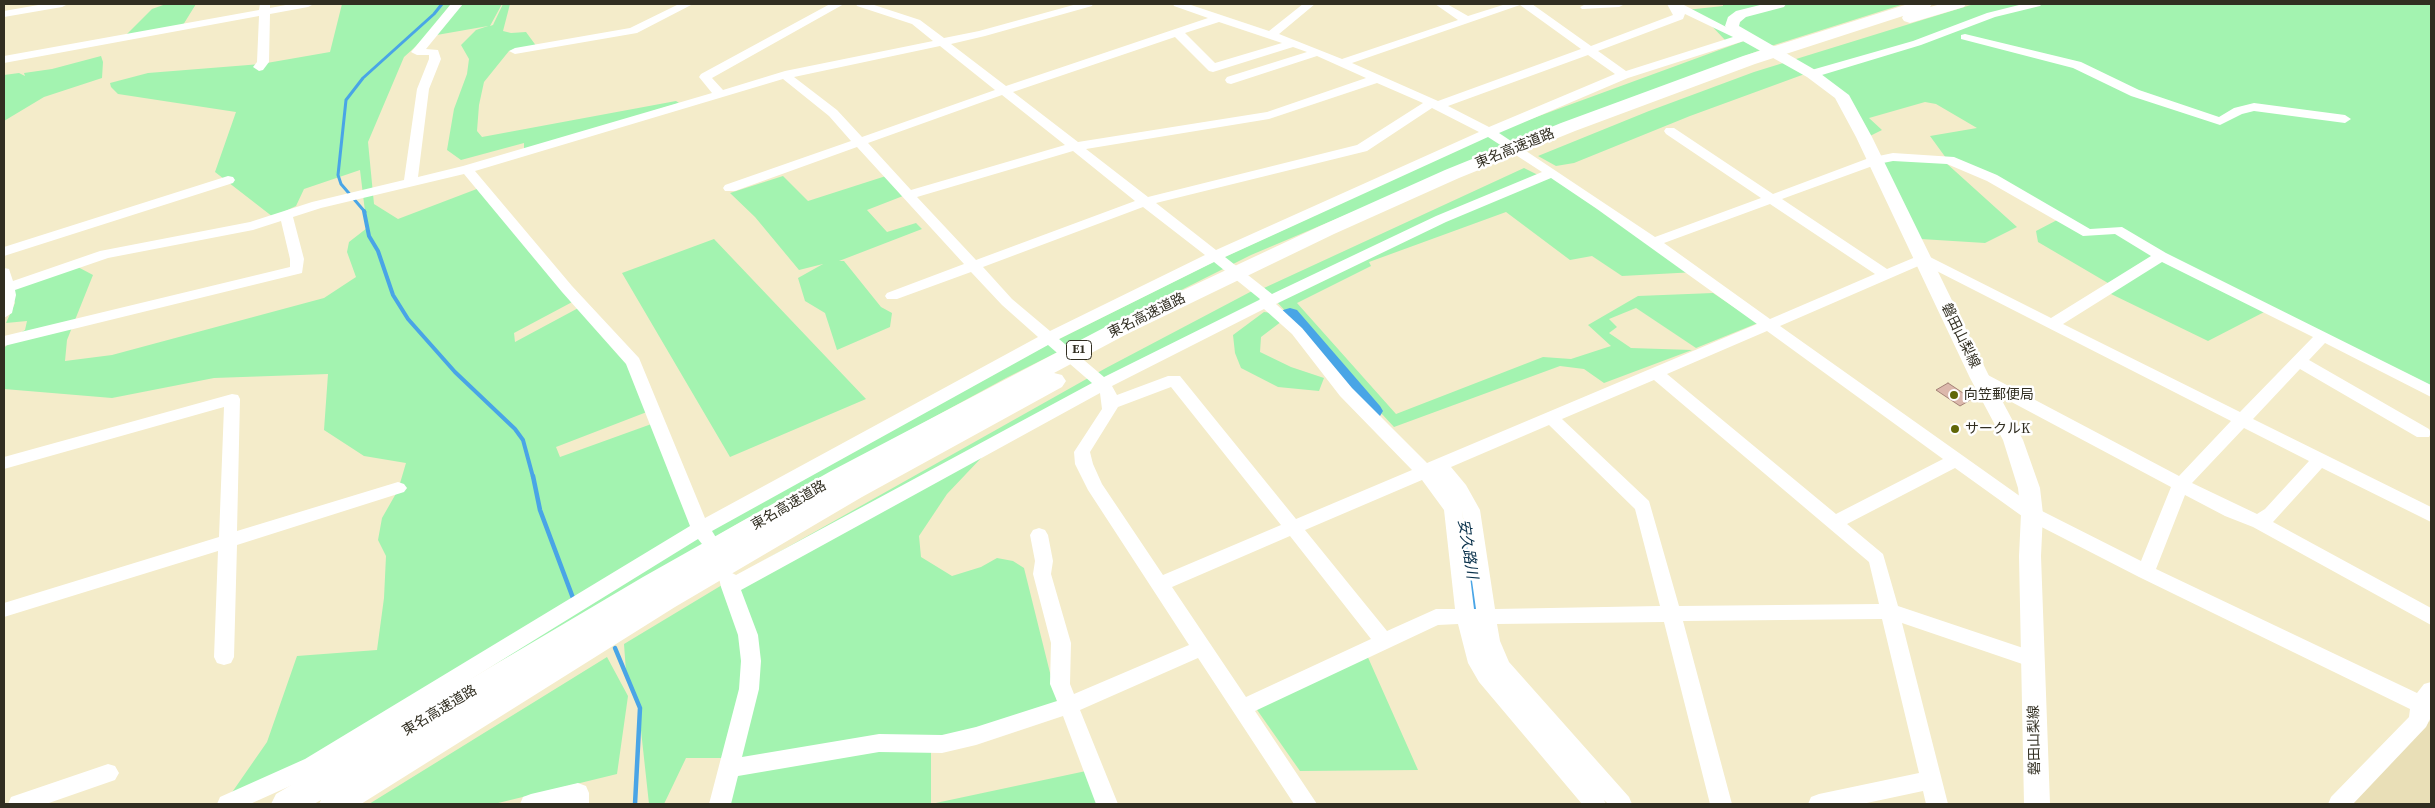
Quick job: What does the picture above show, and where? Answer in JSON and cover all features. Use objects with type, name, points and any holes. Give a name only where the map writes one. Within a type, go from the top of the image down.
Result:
[{"type":"highway","name":"東名高速道路","points":[[287,804],[679,569],[840,477],[1119,329],[1327,230],[1452,174],[1550,134],[1741,62],[1924,4]]},
{"type":"highway","name":"東名高速道路","points":[[335,804],[562,661],[673,594],[853,490],[1131,340],[1339,239],[1464,182],[1580,134],[1761,66],[1958,4]]},
{"type":"main road","points":[[1743,36],[1732,26],[1733,20],[1740,14],[1779,4]]},
{"type":"main road","name":"磐田山梨線","points":[[1743,36],[1806,70],[1841,95],[1980,378],[2013,440],[2029,488],[2032,514],[2030,556],[2037,804]]},
{"type":"street","points":[[4,14],[62,4]]},
{"type":"street","points":[[4,60],[265,8],[308,4]]},
{"type":"street","points":[[410,183],[423,89],[436,59],[434,52],[417,52],[457,4]]},
{"type":"street","points":[[515,51],[634,31],[687,4]]},
{"type":"street","points":[[720,94],[705,77],[838,4]]},
{"type":"street","points":[[860,4],[916,22],[1217,258],[1267,299],[1297,331],[1346,392],[1432,468],[1460,489],[1471,510],[1490,641],[1502,668],[1621,804]]},
{"type":"street","points":[[6,288],[105,254],[226,232],[467,169],[785,75],[989,32],[1088,4]]},
{"type":"street","points":[[1178,4],[1317,52],[1434,104],[1492,134],[1654,242],[2032,514],[2146,572],[2428,701],[2419,721],[2339,804]]},
{"type":"street","points":[[1271,35],[1310,4]]},
{"type":"street","points":[[1440,4],[1466,20]]},
{"type":"street","points":[[1340,62],[1516,4]]},
{"type":"street","points":[[1525,4],[1624,75]]},
{"type":"street","points":[[1586,7],[1619,4]]},
{"type":"street","points":[[892,296],[1144,202],[1362,148],[1434,104],[1679,17],[1679,13],[1673,4]]},
{"type":"street","points":[[1673,4],[1732,34],[1743,36]]},
{"type":"street","points":[[1806,70],[1917,43],[1991,15],[2036,4]]},
{"type":"street","points":[[259,67],[263,62],[265,8]]},
{"type":"street","points":[[730,188],[1003,91],[1219,18]]},
{"type":"street","points":[[1177,32],[1213,68],[1292,43]]},
{"type":"street","points":[[228,804],[312,766],[704,534],[1050,340],[1217,258],[1624,75],[1743,36]]},
{"type":"street","points":[[1965,37],[2077,65],[2135,94],[2220,121],[2254,107],[2345,119]]},
{"type":"street","points":[[1231,80],[1317,52]]},
{"type":"street","points":[[785,75],[833,113],[1007,302],[1103,384],[1110,397],[1110,408],[1082,452],[1084,464],[1104,503],[1306,804]]},
{"type":"street","points":[[908,195],[1074,147],[1269,115],[1376,79]]},
{"type":"street","points":[[1670,131],[1886,274]]},
{"type":"street","points":[[1654,242],[1874,161],[1893,157],[1949,160],[1992,178],[2088,233],[2116,230],[2161,256],[2431,392]]},
{"type":"street","points":[[467,169],[567,289],[633,362],[704,534]]},
{"type":"street","points":[[720,804],[749,689],[752,661],[748,635],[729,583],[1267,299],[1550,171]]},
{"type":"street","points":[[4,252],[228,180]]},
{"type":"street","points":[[4,341],[297,270],[297,259],[286,215]]},
{"type":"street","points":[[2052,324],[2161,256]]},
{"type":"street","points":[[1158,585],[1654,372],[1923,259],[2431,516]]},
{"type":"street","points":[[4,272],[9,295],[4,313]]},
{"type":"street","points":[[2146,572],[2181,484],[2323,336]]},
{"type":"street","points":[[2298,361],[2423,433]]},
{"type":"street","points":[[1654,372],[1877,559],[1930,780],[1938,804]]},
{"type":"street","points":[[1980,378],[2231,511],[2259,522],[2431,617]]},
{"type":"street","points":[[1110,404],[1174,380],[1382,640]]},
{"type":"street","points":[[4,462],[232,399],[224,658]]},
{"type":"street","points":[[1550,418],[1643,506],[1721,804]]},
{"type":"street","points":[[2259,522],[2271,514],[2320,459]]},
{"type":"street","points":[[1834,523],[1956,460]]},
{"type":"street","points":[[1432,468],[1453,510],[1465,615],[1473,649],[1486,676],[1595,804]]},
{"type":"street","points":[[4,610],[398,488]]},
{"type":"street","points":[[1039,535],[1044,561],[1042,574],[1061,643],[1060,684],[1107,804]]},
{"type":"street","points":[[1241,708],[1436,616],[1890,612],[2034,660]]},
{"type":"street","points":[[730,768],[879,743],[942,744],[976,736],[1068,706],[1201,648]]},
{"type":"street","points":[[19,804],[108,773]]},
{"type":"street","points":[[1820,804],[1930,780]]},
{"type":"street","points":[[532,804],[578,793],[578,804]]},
{"type":"shaded area","points":[[2426,720],[2431,722],[2431,804],[2342,804]]},
{"type":"green space","points":[[166,4],[196,4],[183,25],[126,35],[152,9]]},
{"type":"green space","points":[[342,4],[451,4],[440,18],[439,25],[457,4],[502,4],[490,26],[493,25],[503,4],[510,4],[503,31],[511,33],[526,32],[537,47],[509,51],[484,82],[479,105],[477,131],[482,137],[676,101],[679,103],[524,151],[524,143],[461,160],[447,150],[454,109],[467,74],[469,59],[461,45],[476,30],[488,26],[431,36],[434,30],[404,57],[368,142],[374,204],[398,219],[482,187],[576,300],[514,333],[515,342],[582,306],[633,362],[652,410],[556,447],[560,457],[657,422],[700,529],[917,410],[1207,265],[1498,131],[1752,38],[1725,40],[1707,21],[1686,10],[1723,6],[1723,4],[1904,4],[1771,46],[1492,153],[1251,255],[1006,378],[739,523],[550,634],[307,768],[226,801],[267,742],[297,656],[377,650],[384,598],[386,556],[378,540],[382,518],[398,490],[406,463],[364,456],[324,430],[328,374],[214,378],[112,398],[4,389],[4,348],[25,330],[27,321],[6,323],[15,303],[8,287],[76,266],[93,275],[67,340],[65,361],[112,355],[324,298],[356,277],[347,252],[349,242],[367,228],[360,170],[304,189],[296,206],[273,217],[215,172],[236,112],[118,94],[111,87],[110,83],[148,73],[261,64],[330,52]]},
{"type":"green space","points":[[1974,4],[2431,4],[2431,392],[2270,309],[2208,341],[2109,293],[2113,286],[2038,242],[2036,231],[2059,219],[2088,233],[1946,158],[1930,136],[1977,128],[1936,104],[1925,102],[1869,118],[1882,130],[1868,137],[1813,71],[1690,116],[1574,163],[1556,166],[1538,156],[1649,111],[1754,72]]},
{"type":"green space","points":[[101,56],[103,62],[102,78],[44,97],[4,121],[4,75],[19,73],[25,76],[24,73],[52,69]]},
{"type":"green space","points":[[1895,157],[1945,162],[2017,227],[1985,243],[1921,239],[1881,161]]},
{"type":"green space","points":[[1524,168],[1542,177],[1556,175],[1696,272],[1622,276],[1592,256],[1570,260],[1506,212],[1369,262],[1371,266],[1297,303],[1396,414],[1543,357],[1571,359],[1611,346],[1588,325],[1638,296],[1713,293],[1758,323],[1696,348],[1636,308],[1609,319],[1617,327],[1609,333],[1631,348],[1692,350],[1604,383],[1584,369],[1560,366],[1394,427],[1290,315],[1261,337],[1260,352],[1291,367],[1324,378],[1319,391],[1278,387],[1241,368],[1235,353],[1233,335],[1264,312],[1289,315],[1264,288]]},
{"type":"green space","points":[[889,175],[903,196],[867,210],[887,232],[916,223],[922,229],[839,261],[844,261],[881,307],[892,313],[890,327],[837,350],[825,313],[805,301],[798,278],[823,264],[799,270],[755,217],[730,193],[783,176],[808,201]]},
{"type":"green space","points":[[714,239],[866,399],[730,457],[622,273]]},
{"type":"green space","points":[[1252,291],[1264,299],[984,455],[947,494],[919,536],[921,557],[952,576],[981,567],[997,558],[1013,561],[1024,568],[1059,709],[931,743],[931,804],[720,804],[732,758],[686,758],[664,804],[649,804],[638,703],[626,672],[624,644],[747,570],[1106,368]]},
{"type":"green space","points":[[1366,653],[1418,770],[1300,771],[1255,707]]},
{"type":"green space","points":[[607,657],[628,696],[617,774],[494,804],[369,804]]},
{"type":"green space","points":[[1086,771],[1099,804],[931,804]]},
{"type":"building","name":"向笠郵便局","points":[[1948,383],[1972,399],[1960,406],[1936,390]]},
{"type":"waterway","points":[[365,212],[341,184],[338,175],[346,100],[363,78],[434,14],[442,4]]},
{"type":"waterway","points":[[364,211],[369,236],[378,251],[393,295],[408,319],[455,372],[515,429],[523,440],[533,477]]},
{"type":"waterway","name":"安久路川","points":[[1290,315],[1372,411]]},
{"type":"waterway","points":[[533,476],[540,510],[573,598]]},
{"type":"waterway","name":"安久路川","points":[[1465,540],[1479,639]]},
{"type":"waterway","points":[[615,648],[640,708],[635,804]]},
{"type":"place","name":"向笠郵便局","points":[[1954,395]]},
{"type":"place","name":"サークルK","points":[[1955,429]]}]
